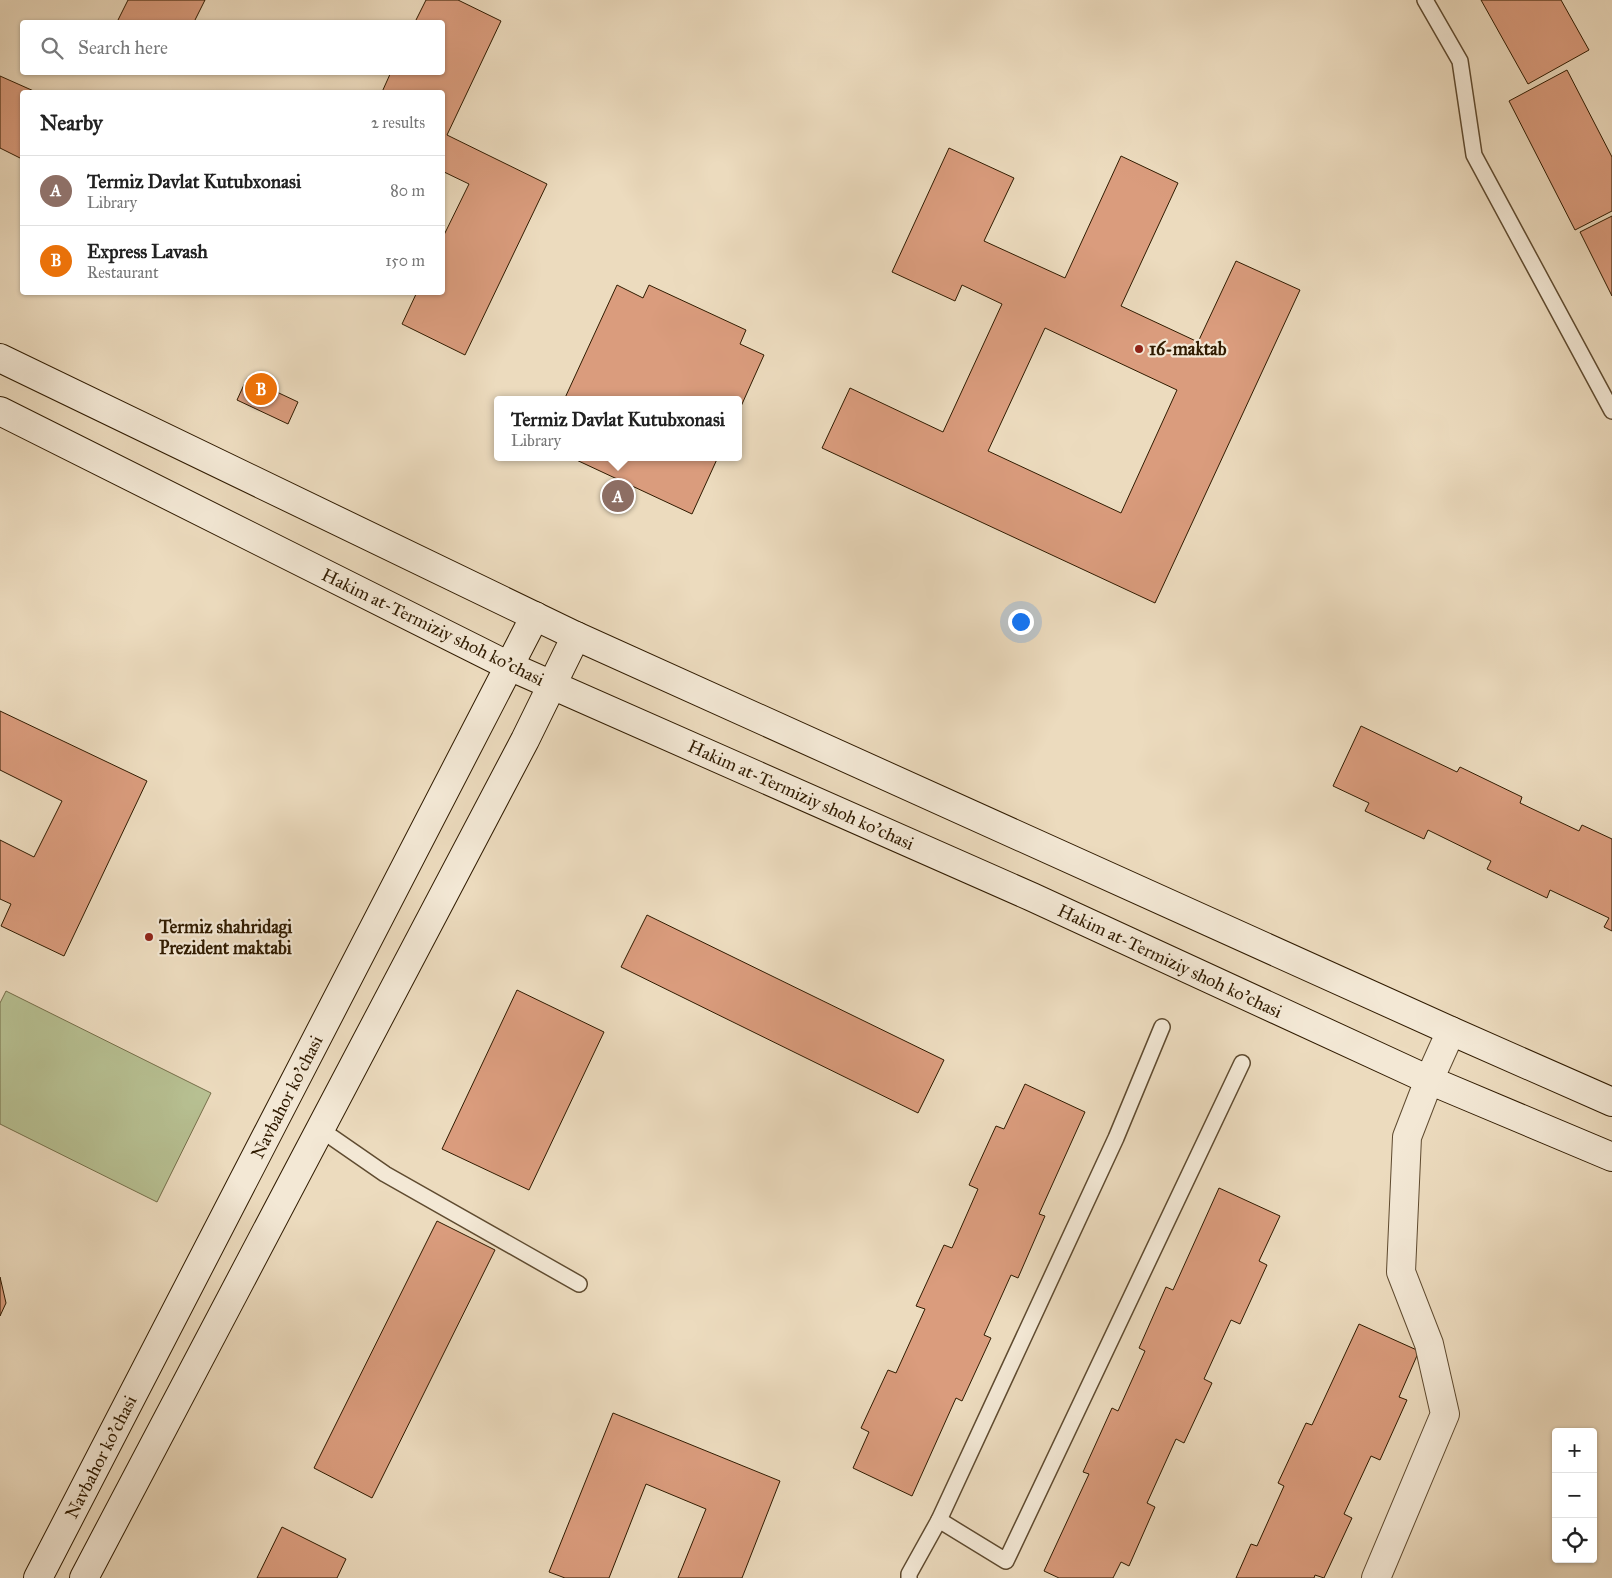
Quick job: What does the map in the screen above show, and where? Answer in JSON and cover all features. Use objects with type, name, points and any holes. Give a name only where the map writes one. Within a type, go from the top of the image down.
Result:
[{"type":"main road","points":[[0,358],[576,636],[1612,1102]]},
{"type":"main road","name":"Hakim at-Termiziy shoh ko'chasi","points":[[0,411],[552,686],[1032,897],[1429,1080],[1612,1158]]},
{"type":"main road","name":"Navbahor ko'chasi","points":[[38,1578],[535,616]]},
{"type":"main road","points":[[84,1578],[552,686],[576,636]]},
{"type":"main road","points":[[1376,1578],[1445,1414],[1429,1344],[1401,1272],[1407,1137],[1429,1080],[1451,1031]]},
{"type":"lane","points":[[1425,0],[1460,61],[1474,155],[1612,411]]},
{"type":"lane","points":[[909,1578],[909,1574],[939,1520],[1116,1138],[1162,1028]]},
{"type":"lane","points":[[939,1520],[1006,1561],[1242,1064]]},
{"type":"lane","points":[[320,1129],[385,1174],[579,1284]]},
{"type":"green space","points":[[6,991],[211,1093],[157,1202],[0,1124],[0,1003]]},
{"type":"building","points":[[128,0],[205,0],[195,20],[118,20]]},
{"type":"building","points":[[426,0],[458,0],[501,21],[447,135],[547,184],[465,355],[402,324],[416,295],[445,295],[445,233],[469,184],[445,172],[445,90],[383,90],[390,75],[445,75],[445,20],[416,20]]},
{"type":"building","points":[[1481,0],[1561,0],[1589,50],[1528,84]]},
{"type":"building","points":[[1567,70],[1612,157],[1612,211],[1575,230],[1509,101]]},
{"type":"building","points":[[0,76],[32,90],[20,90],[20,158],[0,148]]},
{"type":"building","points":[[949,148],[1014,178],[984,241],[1065,278],[1121,156],[1178,183],[1121,306],[1198,342],[1236,261],[1300,290],[1155,603],[822,448],[850,388],[943,432],[1002,304],[962,285],[955,301],[892,272]],"holes":[[[1045,328],[1177,390],[1121,513],[988,451]]]},
{"type":"building","points":[[1612,216],[1612,296],[1580,232]]},
{"type":"building","points":[[617,285],[643,298],[649,285],[746,330],[740,344],[764,355],[742,404],[742,396],[566,396]]},
{"type":"building","points":[[247,378],[298,402],[288,424],[237,400]]},
{"type":"building","points":[[579,461],[716,461],[692,514]]},
{"type":"building","points":[[0,711],[147,781],[64,956],[1,926],[11,904],[0,899],[0,840],[34,857],[62,801],[0,770]]},
{"type":"building","points":[[1361,726],[1457,772],[1460,767],[1522,797],[1520,803],[1579,831],[1582,825],[1612,839],[1612,931],[1604,927],[1609,918],[1550,890],[1547,898],[1487,869],[1491,861],[1428,830],[1424,839],[1365,811],[1369,803],[1333,786]]},
{"type":"building","points":[[647,915],[944,1060],[918,1113],[621,967]]},
{"type":"building","points":[[517,990],[604,1032],[529,1190],[442,1149]]},
{"type":"building","points":[[1025,1084],[1085,1112],[1039,1214],[1045,1216],[1018,1278],[1011,1275],[984,1335],[991,1338],[962,1401],[956,1398],[912,1496],[853,1468],[869,1432],[861,1428],[888,1370],[896,1373],[925,1309],[916,1306],[944,1245],[952,1248],[978,1189],[969,1185],[996,1126],[1004,1129]]},
{"type":"building","points":[[1219,1188],[1280,1216],[1259,1261],[1267,1265],[1240,1324],[1231,1320],[1204,1379],[1212,1383],[1184,1443],[1176,1439],[1147,1503],[1155,1507],[1129,1566],[1121,1562],[1113,1578],[1059,1578],[1044,1571],[1089,1474],[1083,1472],[1112,1408],[1118,1411],[1145,1351],[1139,1348],[1166,1287],[1173,1290]]},
{"type":"building","points":[[437,1221],[495,1250],[372,1498],[314,1468]]},
{"type":"building","points":[[0,1277],[6,1303],[0,1316]]},
{"type":"building","points":[[1359,1324],[1419,1351],[1399,1397],[1407,1400],[1380,1460],[1371,1456],[1344,1514],[1352,1518],[1324,1578],[1315,1575],[1314,1578],[1236,1578],[1251,1544],[1257,1546],[1284,1486],[1278,1483],[1306,1423],[1312,1425]]},
{"type":"building","points":[[613,1413],[780,1481],[742,1578],[678,1578],[706,1509],[646,1484],[609,1578],[565,1578],[549,1572]]},
{"type":"building","points":[[282,1527],[346,1559],[337,1578],[257,1578]]},
{"type":"place","name":"16-maktab","points":[[1139,349]]},
{"type":"place","name":"Express Lavash","points":[[261,389]]},
{"type":"place","name":"Termiz Davlat Kutubxonasi","points":[[618,496]]},
{"type":"place","name":"Termiz shahridagi Prezident maktabi","points":[[149,937]]}]
